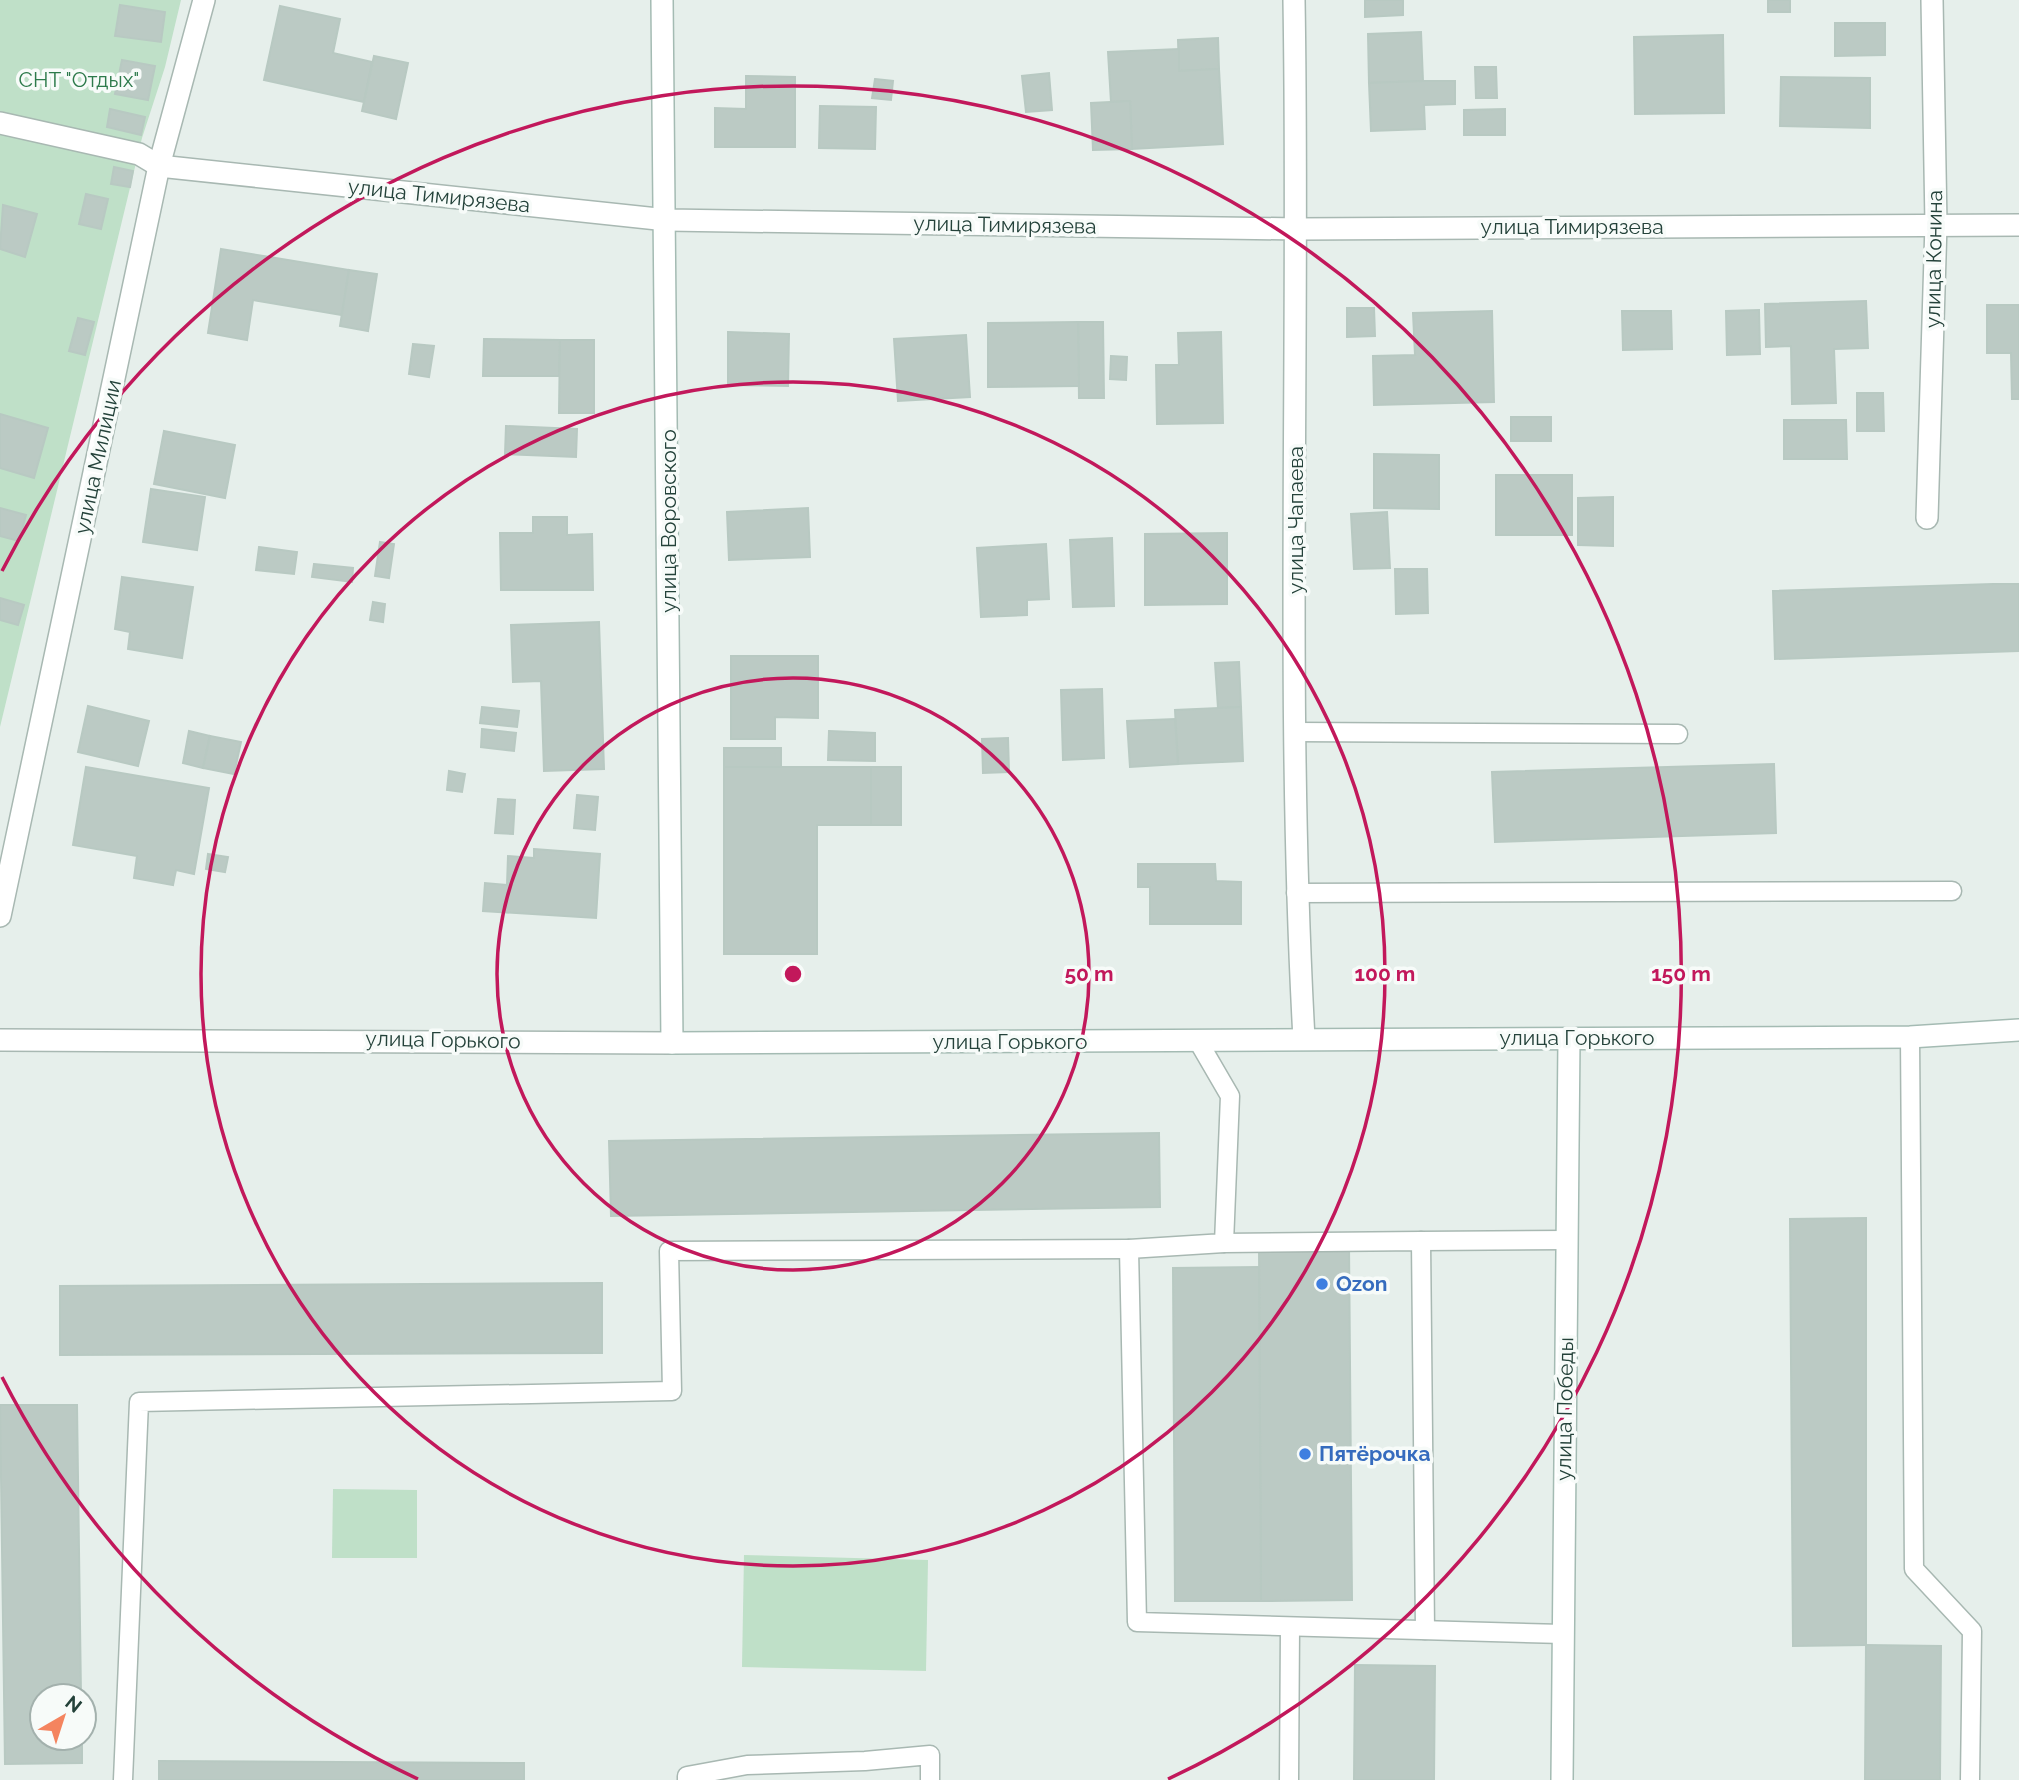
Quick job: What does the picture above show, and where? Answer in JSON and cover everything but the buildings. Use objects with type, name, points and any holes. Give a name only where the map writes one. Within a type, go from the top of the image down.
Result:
[{"type":"street","name":"улица Милиции","points":[[0,916],[159,166],[204,0]]},
{"type":"street","name":"улица Воровского","points":[[662,0],[667,220],[672,1043]]},
{"type":"street","name":"улица Чапаева","points":[[1294,0],[1298,229],[1294,732],[1296,893],[1304,1039]]},
{"type":"street","name":"улица Конина","points":[[1927,518],[1936,224],[1932,0]]},
{"type":"street","name":"улица Тимирязева","points":[[0,123],[139,154],[159,166],[667,220],[1298,229],[2019,225]]},
{"type":"street","name":"улица Горького","points":[[0,1040],[672,1043],[1198,1041],[1910,1037],[2019,1030]]},
{"type":"street","name":"улица Победы","points":[[1562,1780],[1569,1039]]},
{"type":"lane","points":[[1294,732],[1678,734]]},
{"type":"lane","points":[[1296,893],[1952,891]]},
{"type":"lane","points":[[1910,1037],[1913,1569],[1972,1631],[1970,1780]]},
{"type":"lane","points":[[1198,1041],[1230,1096],[1224,1243]]},
{"type":"lane","points":[[123,1780],[139,1402],[672,1391],[669,1251],[1129,1249],[1224,1243],[1567,1240]]},
{"type":"lane","points":[[1421,1241],[1425,1630]]},
{"type":"lane","points":[[1129,1249],[1137,1622],[1563,1634]]},
{"type":"lane","points":[[1289,1780],[1290,1627]]},
{"type":"lane","points":[[687,1780],[687,1776],[747,1765],[865,1761],[930,1755],[930,1780]]},
{"type":"green space","name":"СНТ \"Отдых\"","points":[[0,0],[181,0],[165,67],[142,138],[0,727]]},
{"type":"green space","points":[[333,1489],[417,1490],[417,1558],[332,1558]]},
{"type":"green space","points":[[744,1555],[928,1560],[926,1671],[742,1667]]},
{"type":"place","name":"Ozon","points":[[1322,1284]]},
{"type":"place","name":"Пятёрочка","points":[[1305,1454]]}]
